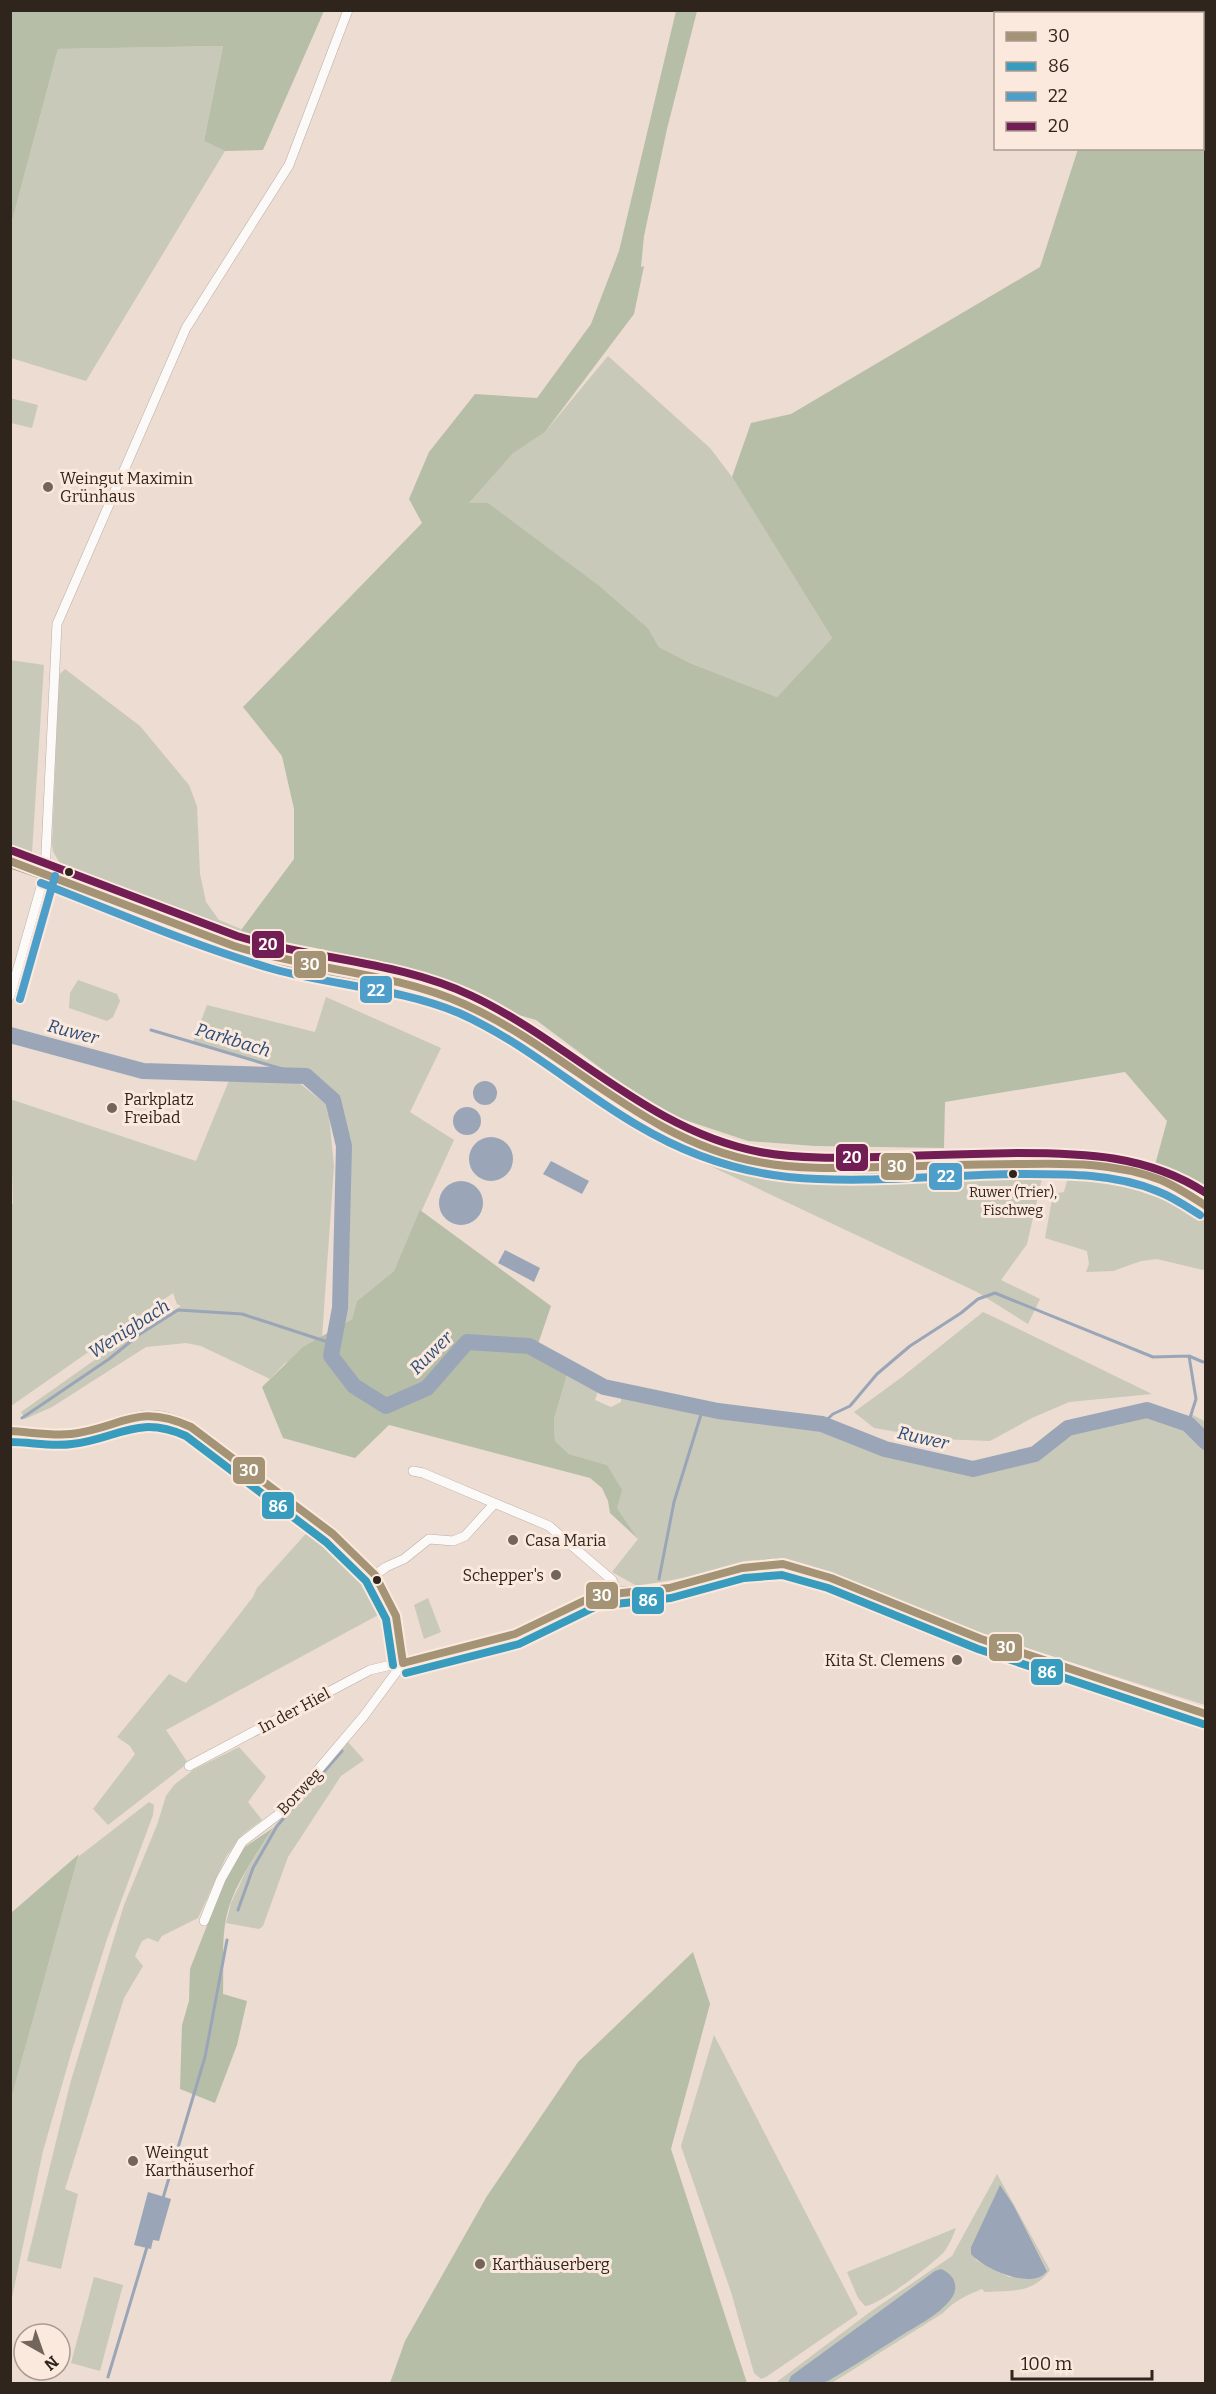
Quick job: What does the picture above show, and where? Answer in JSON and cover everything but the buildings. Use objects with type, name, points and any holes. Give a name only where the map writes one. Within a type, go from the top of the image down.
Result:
[{"type":"main road","points":[[10,861],[241,948],[298,964],[380,980],[461,1003],[494,1018],[526,1038],[644,1118],[700,1145],[733,1156],[755,1162],[824,1169],[1076,1163],[1136,1172],[1161,1179],[1206,1206]]},
{"type":"street","points":[[10,996],[45,873],[57,624],[186,328],[289,165],[348,10]]},
{"type":"street","points":[[10,1431],[72,1434],[135,1416],[152,1415],[174,1419],[191,1427],[333,1534],[375,1575],[396,1616],[403,1663]]},
{"type":"street","points":[[413,1471],[423,1473],[549,1526],[612,1580],[617,1592]]},
{"type":"street","points":[[375,1575],[404,1559],[429,1539],[453,1540],[465,1536],[494,1504]]},
{"type":"street","name":"In der Hiel","points":[[189,1766],[370,1670],[515,1634],[585,1599],[617,1592],[669,1588],[773,1563],[794,1566],[831,1578],[981,1639],[1206,1714]]},
{"type":"street","name":"Borweg","points":[[204,1921],[220,1879],[242,1842],[283,1811],[363,1717],[403,1663]]},
{"type":"green space","points":[[11,10],[324,11],[263,150],[225,151],[204,141],[223,46],[58,49],[11,225]]},
{"type":"green space","points":[[1124,10],[1205,11],[1205,1206],[1152,1176],[1167,1121],[1125,1072],[945,1102],[944,1148],[815,1146],[748,1141],[658,1111],[536,1020],[238,934],[294,859],[294,809],[282,756],[243,707],[422,523],[409,499],[429,452],[475,394],[537,398],[591,324],[619,251],[676,11],[697,11],[667,129],[644,236],[641,267],[644,266],[634,314],[545,432],[513,453],[469,503],[488,503],[602,588],[648,628],[659,647],[690,663],[777,697],[832,638],[732,477],[751,423],[791,414],[1040,267],[1078,150],[1204,150],[1204,12],[1123,12]]},
{"type":"green space","points":[[223,46],[204,141],[225,151],[86,381],[11,358],[11,225],[58,49]]},
{"type":"green space","points":[[608,356],[710,448],[732,477],[832,638],[777,697],[690,663],[659,647],[648,628],[602,588],[469,503],[513,452],[545,432]]},
{"type":"green space","points":[[10,398],[38,405],[32,428],[11,423]]},
{"type":"green space","points":[[10,660],[44,665],[32,853],[11,847]]},
{"type":"green space","points":[[65,669],[140,726],[189,785],[197,806],[200,874],[206,902],[219,920],[241,929],[238,934],[59,862],[52,844],[59,679]]},
{"type":"green space","points":[[78,980],[117,994],[120,1001],[113,1017],[107,1021],[69,1008],[70,993]]},
{"type":"green space","points":[[326,997],[441,1048],[410,1112],[454,1140],[394,1271],[357,1301],[352,1319],[337,1327],[340,1307],[344,1147],[333,1100],[306,1076],[193,1042],[207,1005],[315,1032]]},
{"type":"green space","points":[[230,1078],[298,1082],[328,1106],[334,1166],[321,1352],[285,1363],[270,1379],[201,1346],[186,1343],[146,1347],[52,1407],[25,1419],[21,1412],[106,1352],[181,1306],[177,1304],[173,1293],[11,1406],[10,1207],[13,1203],[10,1099],[196,1161]]},
{"type":"green space","points":[[716,1158],[758,1168],[1043,1174],[1027,1244],[1001,1280],[1040,1299],[1028,1324],[977,1292],[704,1163],[702,1159]]},
{"type":"green space","points":[[1069,1173],[1156,1187],[1196,1210],[1205,1219],[1206,1266],[1203,1270],[1157,1259],[1141,1261],[1113,1271],[1086,1272],[1089,1264],[1087,1251],[1045,1238],[1053,1194],[1064,1192]]},
{"type":"green space","points":[[420,1210],[551,1306],[536,1350],[569,1368],[554,1419],[555,1441],[569,1454],[607,1465],[622,1490],[617,1508],[638,1539],[610,1513],[602,1488],[590,1478],[389,1425],[355,1458],[283,1438],[262,1387],[303,1347],[352,1319],[357,1301],[394,1271]]},
{"type":"green space","points":[[983,1312],[1152,1394],[1069,1402],[1032,1418],[990,1441],[939,1439],[874,1428],[854,1412]]},
{"type":"green space","points":[[569,1368],[600,1385],[595,1400],[611,1407],[621,1402],[621,1391],[703,1408],[822,1424],[885,1449],[973,1469],[1035,1454],[1068,1428],[1147,1410],[1187,1424],[1191,1414],[1206,1422],[1205,1705],[989,1636],[808,1565],[784,1558],[745,1561],[689,1577],[637,1586],[612,1572],[638,1539],[617,1508],[607,1465],[569,1454],[555,1441],[554,1419]]},
{"type":"green space","points":[[312,1527],[366,1576],[380,1614],[166,1730],[188,1763],[108,1825],[93,1809],[135,1754],[130,1746],[117,1737],[169,1674],[186,1683],[253,1597],[257,1588]]},
{"type":"green space","points":[[428,1598],[441,1632],[424,1639],[414,1605]]},
{"type":"green space","points":[[348,1742],[364,1760],[341,1776],[288,1857],[263,1926],[259,1929],[226,1923],[231,1903],[247,1869],[273,1828]]},
{"type":"green space","points":[[239,1747],[266,1777],[248,1802],[262,1820],[242,1835],[226,1857],[198,1918],[162,1936],[158,1942],[148,1938],[142,1941],[135,1956],[143,1966],[124,1998],[65,2189],[78,2194],[61,2269],[27,2261],[70,2084],[124,1905],[157,1825],[166,1796],[174,1785],[193,1770]]},
{"type":"green space","points":[[149,1802],[154,1805],[153,1815],[107,1939],[43,2151],[11,2302],[11,2099],[78,1857]]},
{"type":"green space","points":[[273,1828],[241,1880],[227,1914],[223,1943],[223,1994],[247,2001],[237,2045],[215,2103],[180,2089],[182,2025],[189,2001],[190,1969],[222,1887],[242,1849]]},
{"type":"green space","points":[[79,1854],[78,1857],[11,2099],[11,1913]]},
{"type":"green space","points":[[693,1952],[710,2004],[671,2149],[747,2383],[390,2383],[405,2341],[487,2196],[578,2062]]},
{"type":"green space","points":[[714,2035],[858,2314],[761,2379],[754,2373],[731,2292],[681,2146]]},
{"type":"green space","points":[[997,2174],[1050,2270],[1043,2278],[1029,2287],[985,2292],[982,2289],[966,2296],[835,2381],[827,2384],[774,2384],[870,2312],[952,2256]],"holes":[[[1000,2186],[1014,2206],[1047,2270],[1009,2277],[976,2260],[971,2247]]]},
{"type":"green space","points":[[956,2228],[943,2253],[905,2284],[872,2304],[865,2306],[858,2298],[847,2272]]},
{"type":"green space","points":[[94,2277],[123,2285],[100,2371],[72,2363]]},
{"type":"water","points":[[485,1081],[493,1085],[497,1093],[493,1101],[485,1105],[477,1101],[473,1093],[477,1085]]},
{"type":"water","points":[[467,1107],[477,1111],[481,1121],[477,1131],[467,1135],[457,1131],[453,1121],[457,1111]]},
{"type":"water","points":[[491,1137],[506,1144],[513,1159],[506,1174],[491,1181],[476,1174],[469,1159],[476,1144]]},
{"type":"water","points":[[551,1161],[589,1181],[582,1194],[543,1174]]},
{"type":"water","points":[[461,1181],[476,1188],[483,1203],[476,1218],[461,1225],[446,1218],[439,1203],[446,1188]]},
{"type":"water","points":[[505,1250],[540,1268],[534,1282],[498,1263]]},
{"type":"water","points":[[1000,2185],[1014,2206],[1047,2271],[1040,2277],[1031,2279],[1009,2276],[986,2266],[971,2254],[971,2247]]},
{"type":"water","points":[[148,2192],[171,2199],[159,2241],[153,2240],[151,2249],[134,2245]]},
{"type":"water","points":[[941,2269],[946,2271],[954,2281],[955,2290],[946,2305],[934,2315],[828,2381],[788,2383],[791,2376],[935,2271]]},
{"type":"waterway","name":"Parkbach","points":[[151,1030],[306,1076]]},
{"type":"waterway","name":"Ruwer","points":[[10,1035],[143,1071],[306,1076],[333,1100],[344,1146],[340,1308],[331,1356],[354,1386],[386,1406],[427,1388],[467,1342],[529,1346],[604,1387],[718,1411],[822,1424],[885,1449],[973,1469],[1035,1454],[1068,1428],[1147,1410],[1188,1424],[1206,1442]]},
{"type":"waterway","points":[[822,1424],[833,1414],[850,1406],[877,1374],[910,1346],[961,1313],[978,1299],[995,1293],[1153,1357],[1189,1356],[1203,1362]]},
{"type":"waterway","name":"Wenigbach","points":[[22,1418],[109,1359],[140,1334],[178,1310],[242,1314],[334,1344]]},
{"type":"waterway","points":[[1188,1424],[1196,1399],[1189,1356]]},
{"type":"waterway","points":[[659,1579],[674,1502],[703,1408]]},
{"type":"waterway","points":[[238,1910],[253,1868],[277,1826],[342,1751]]},
{"type":"waterway","points":[[163,2198],[205,2057],[227,1940]]},
{"type":"waterway","points":[[108,2377],[147,2247]]},
{"type":"transit line","name":"20","points":[[13,851],[237,936],[296,951],[386,968],[444,984],[508,1015],[646,1106],[720,1141],[760,1152],[819,1158],[1017,1153],[1091,1156],[1115,1159],[1161,1171],[1184,1180],[1206,1193]]},
{"type":"transit line","name":"30","points":[[10,861],[234,946],[292,961],[408,985],[464,1004],[538,1045],[643,1115],[679,1135],[718,1151],[774,1165],[805,1167],[1093,1165],[1127,1170],[1161,1180],[1206,1206]]},
{"type":"transit line","name":"22","points":[[20,999],[55,876]]},
{"type":"transit line","name":"22","points":[[41,883],[156,929],[244,960],[296,975],[414,998],[459,1013],[506,1038],[655,1135],[691,1152],[729,1165],[788,1177],[845,1180],[1017,1174],[1088,1176],[1140,1185],[1168,1196],[1200,1215]]},
{"type":"transit line","name":"30","points":[[10,1431],[71,1434],[142,1417],[172,1420],[191,1427],[333,1534],[375,1575],[396,1616],[403,1663]]},
{"type":"transit line","name":"86","points":[[10,1442],[72,1444],[128,1430],[154,1427],[186,1436],[326,1542],[366,1581],[386,1619],[393,1665]]},
{"type":"transit line","name":"30","points":[[403,1663],[515,1634],[594,1596],[669,1588],[742,1568],[783,1564],[831,1578],[981,1639],[1206,1714]]},
{"type":"transit line","name":"86","points":[[406,1673],[519,1644],[597,1606],[671,1598],[744,1578],[782,1575],[828,1588],[978,1649],[1203,1724]]},
{"type":"place","name":"Weingut Maximin Grünhaus","points":[[48,487]]},
{"type":"place","name":"Parkplatz Freibad","points":[[112,1108]]},
{"type":"place","name":"Ruwer (Trier), Fischweg","points":[[1013,1174]]},
{"type":"place","name":"Casa Maria","points":[[513,1540]]},
{"type":"place","name":"Schepper's","points":[[556,1575]]},
{"type":"place","name":"Kita St. Clemens","points":[[957,1660]]},
{"type":"place","name":"Weingut Karthäuserhof","points":[[133,2161]]},
{"type":"place","name":"Karthäuserberg","points":[[480,2264]]}]
